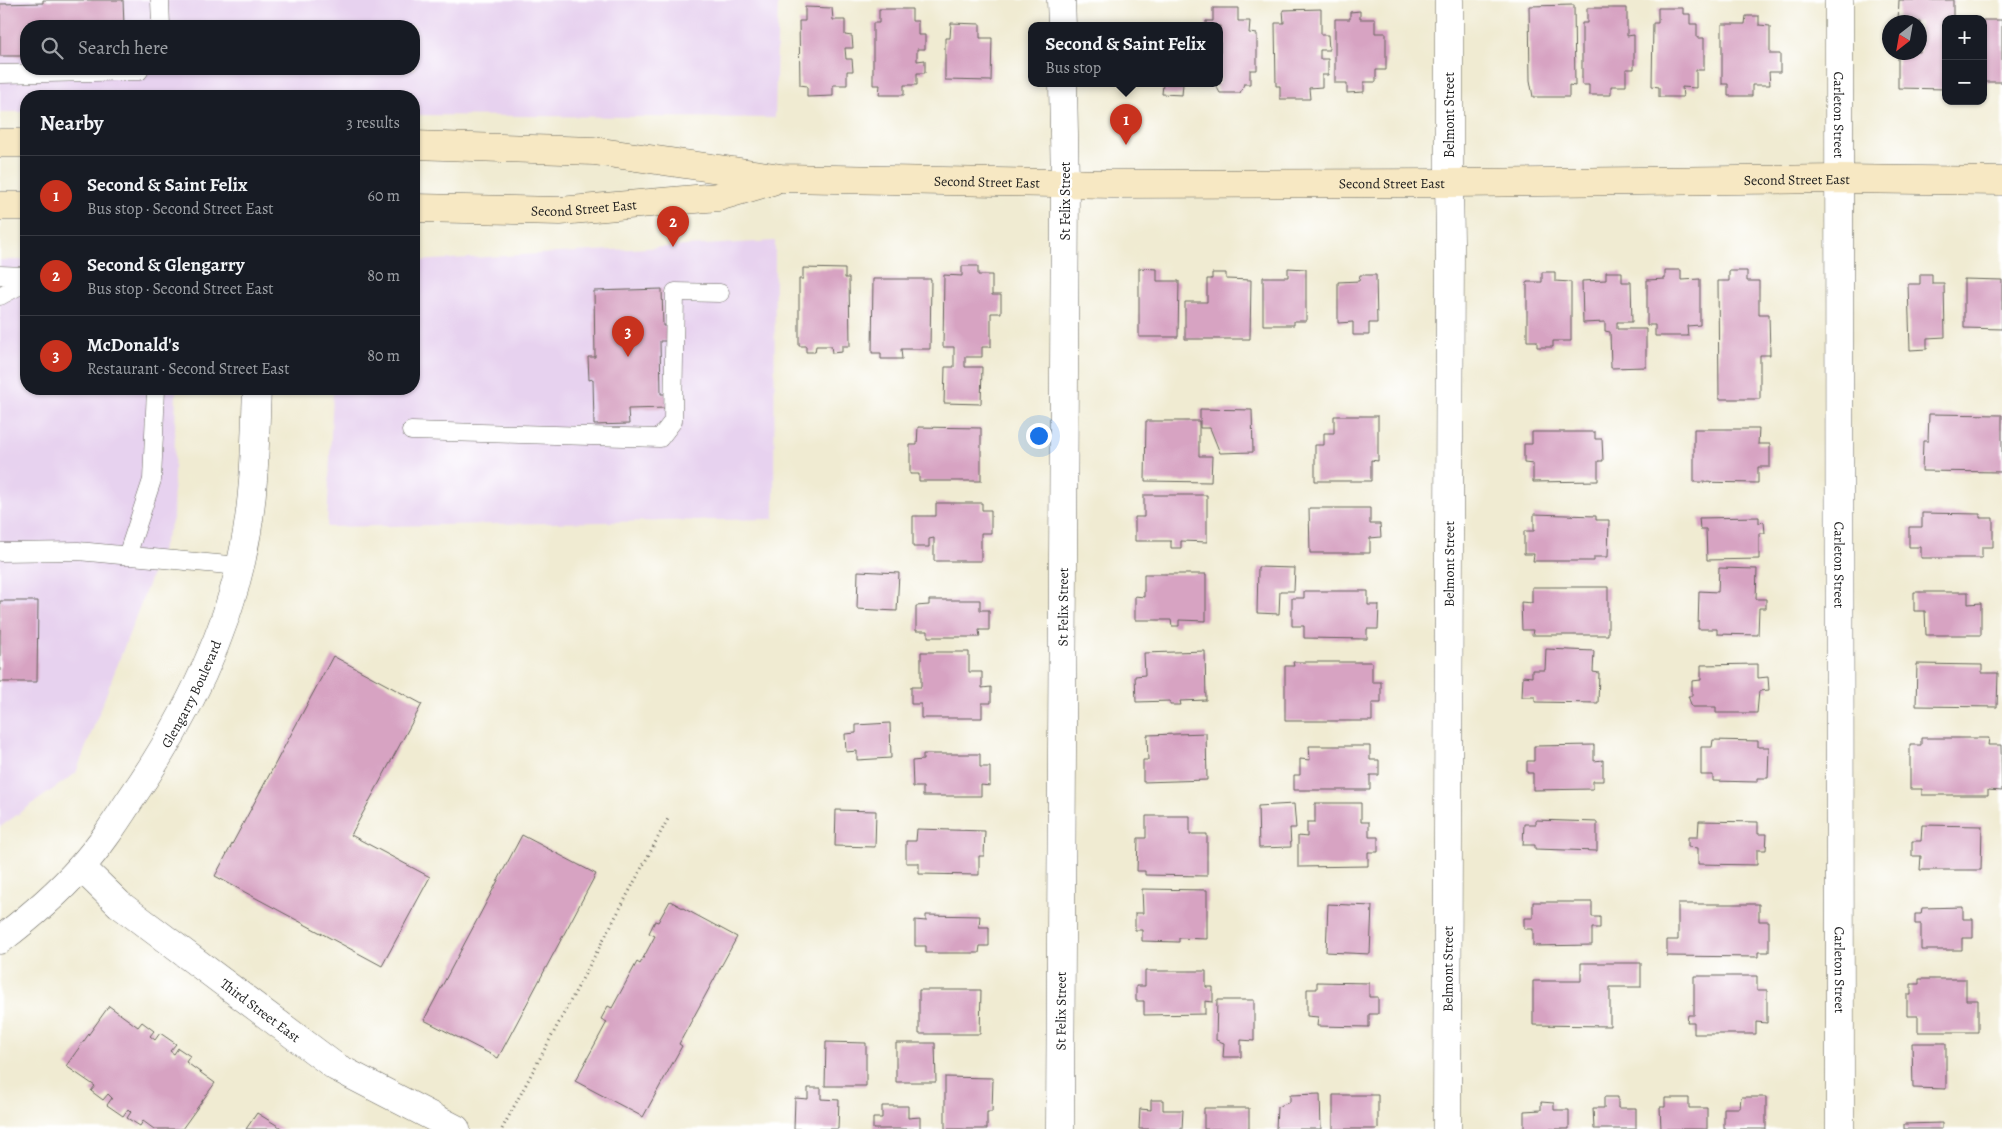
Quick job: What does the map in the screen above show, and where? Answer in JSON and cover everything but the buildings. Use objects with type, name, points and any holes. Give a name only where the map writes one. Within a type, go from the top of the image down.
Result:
[{"type":"main road","points":[[0,143],[20,143]]},
{"type":"main road","name":"Second Street East","points":[[420,145],[594,151],[781,178],[1065,184],[1449,184],[1838,179],[2002,181]]},
{"type":"main road","name":"Second Street East","points":[[420,208],[560,211],[718,197],[781,178]]},
{"type":"main road","points":[[0,206],[20,206]]},
{"type":"street","points":[[1061,0],[1062,22]]},
{"type":"street","name":"Belmont Street","points":[[1448,1129],[1449,0]]},
{"type":"street","name":"Carleton Street","points":[[1839,0],[1840,1129]]},
{"type":"street","name":"St Felix Street","points":[[1060,1129],[1065,184],[1063,87]]},
{"type":"street","name":"Glengarry Boulevard","points":[[0,940],[49,900],[82,867],[106,836],[161,755],[208,666],[228,610],[247,532],[254,470],[256,395]]},
{"type":"street","name":"Third Street East","points":[[82,867],[119,904],[336,1067],[456,1129]]},
{"type":"lane","points":[[160,0],[161,20]]},
{"type":"lane","points":[[0,74],[20,74]]},
{"type":"lane","points":[[0,275],[20,276]]},
{"type":"lane","points":[[0,296],[20,285]]},
{"type":"lane","points":[[411,431],[660,438],[673,421],[675,292],[720,293]]},
{"type":"lane","points":[[127,556],[152,480],[156,395]]},
{"type":"lane","points":[[0,552],[78,551],[239,566]]},
{"type":"path","points":[[502,1129],[669,816]]},
{"type":"shaded area","points":[[0,0],[778,0],[775,118],[420,115],[420,90],[20,90],[20,112],[0,112]]},
{"type":"shaded area","points":[[775,241],[774,519],[327,527],[333,395],[420,395],[420,261]]},
{"type":"shaded area","points":[[0,260],[20,260],[20,395],[176,395],[173,519],[76,773],[0,827]]},
{"type":"place","name":"Second & Saint Felix","points":[[1126,145]]},
{"type":"place","name":"Second & Glengarry","points":[[673,247]]},
{"type":"place","name":"McDonald's","points":[[628,357]]}]
